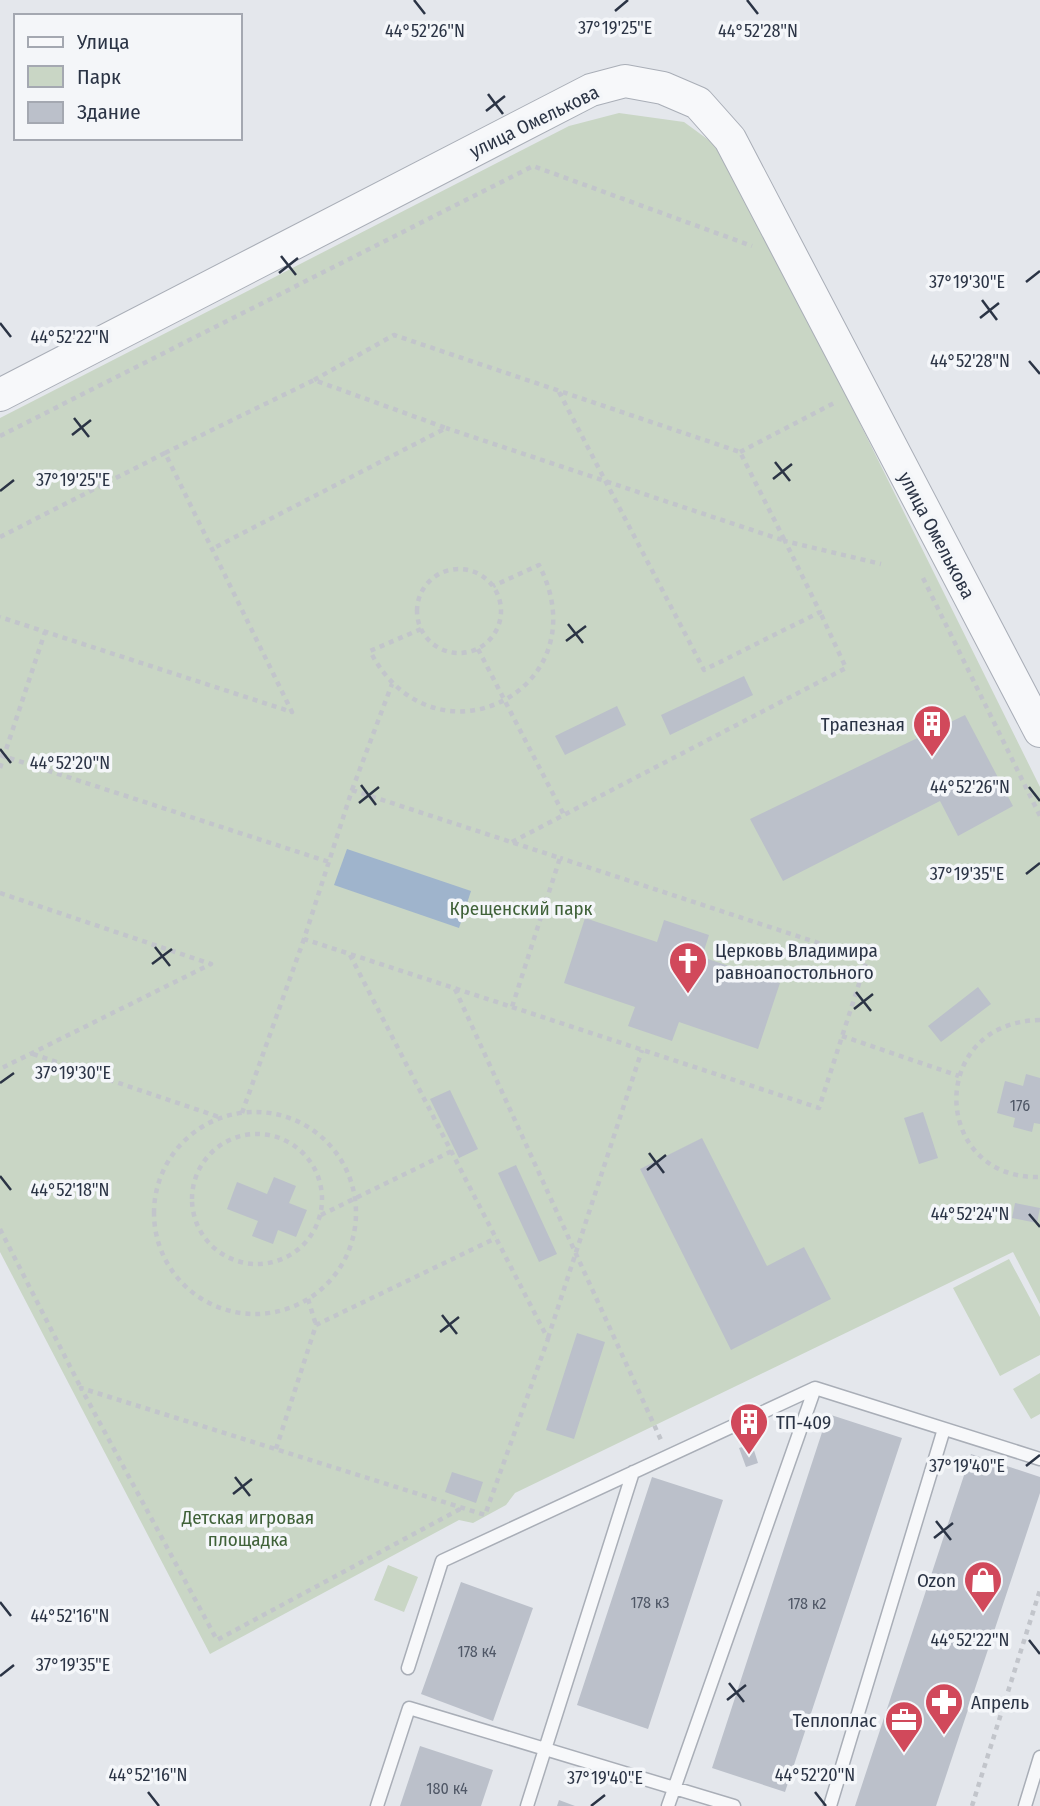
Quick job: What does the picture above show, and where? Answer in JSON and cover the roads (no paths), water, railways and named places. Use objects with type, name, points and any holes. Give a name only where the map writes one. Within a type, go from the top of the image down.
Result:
[{"type":"street","name":"улица Омелькова","points":[[0,395],[590,90],[625,81],[663,88],[698,103],[730,139],[1040,731]]},
{"type":"lane","points":[[668,1806],[815,1388]]},
{"type":"lane","points":[[408,1668],[442,1561],[815,1388],[1040,1459]]},
{"type":"lane","points":[[830,1806],[944,1429]]},
{"type":"lane","points":[[527,1806],[633,1472]]},
{"type":"lane","points":[[377,1806],[408,1708],[734,1806]]},
{"type":"lane","points":[[1025,1806],[1040,1757]]},
{"type":"water","points":[[347,849],[471,891],[459,928],[334,885]]},
{"type":"place","name":"Трапезная","points":[[932,758]]},
{"type":"place","name":"Церковь Владимира равноапостольного","points":[[688,995]]},
{"type":"place","name":"ТП-409","points":[[749,1456]]},
{"type":"place","name":"Ozon","points":[[983,1614]]},
{"type":"place","name":"Апрель","points":[[944,1736]]},
{"type":"place","name":"Теплоплас","points":[[904,1754]]},
{"type":"park label","name":"Крещенский парк","points":[[521,908]]},
{"type":"park label","name":"Детская игровая площадка","points":[[248,1528]]}]
